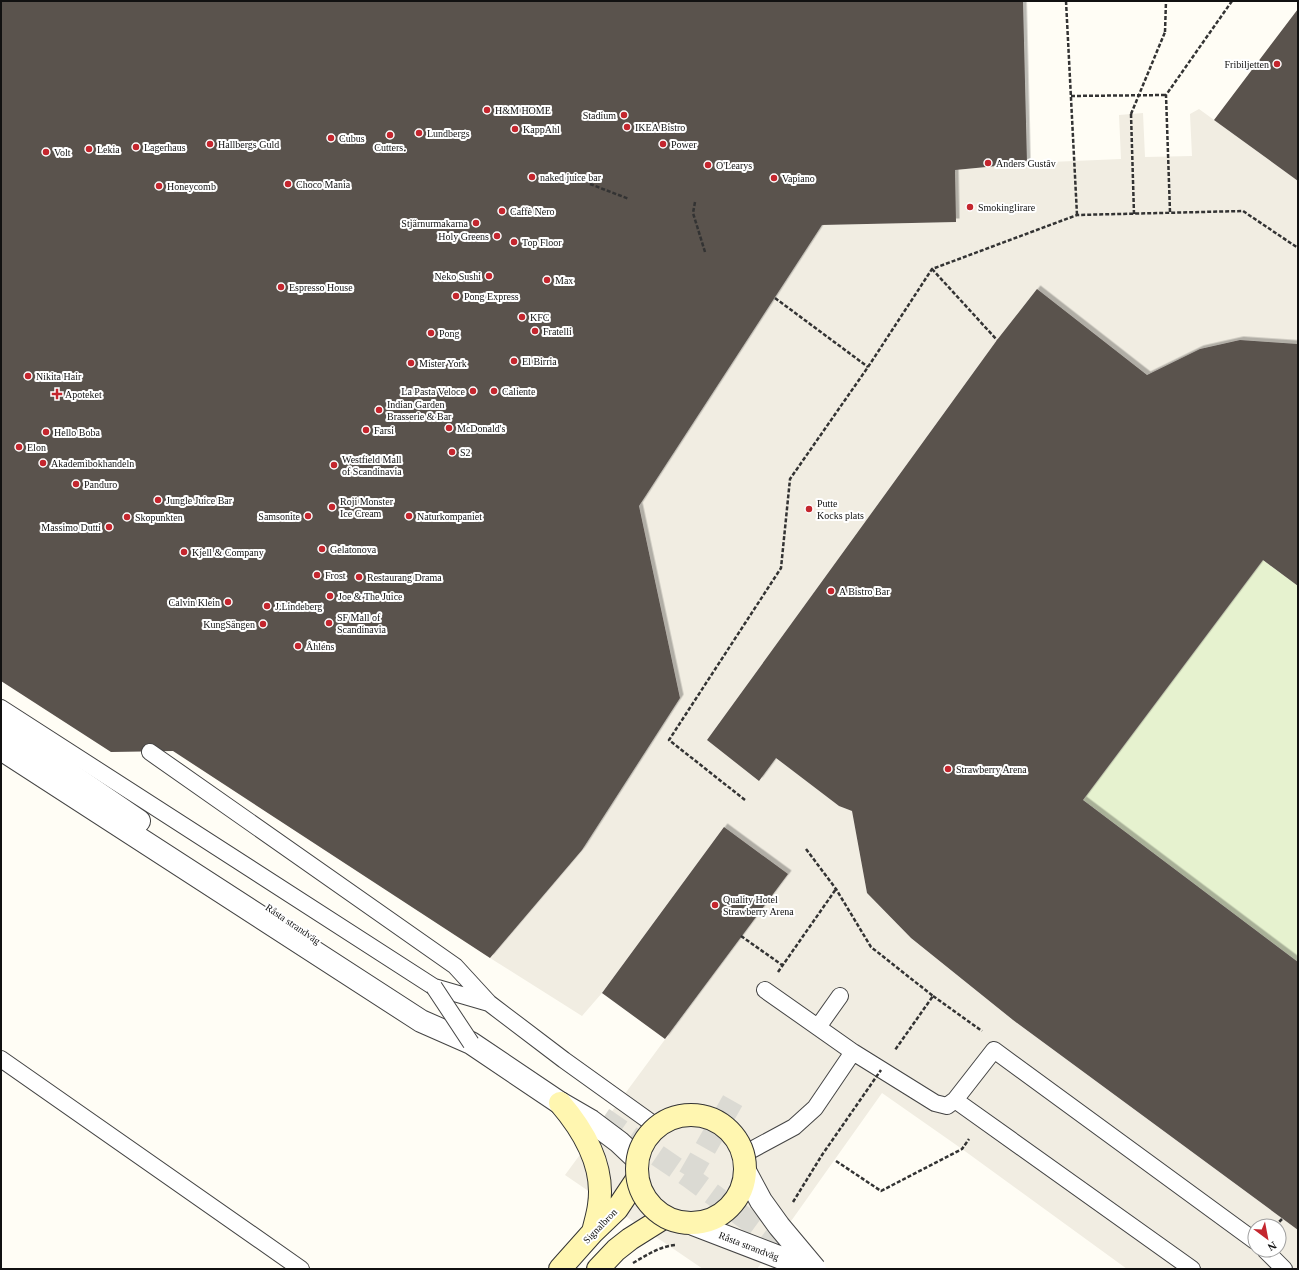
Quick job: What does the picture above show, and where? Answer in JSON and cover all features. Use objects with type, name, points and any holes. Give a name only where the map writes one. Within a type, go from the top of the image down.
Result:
[{"type":"street","name":"Råsta strandväg","points":[[1,727],[352,964],[592,1110]]},
{"type":"street","name":"Råsta strandväg","points":[[1,750],[332,962],[421,1021],[472,1043],[560,1103],[591,1121],[619,1142],[637,1169]]},
{"type":"street","points":[[560,1103],[582,1131],[593,1153],[599,1178],[600,1204],[593,1232]]},
{"type":"street","points":[[689,1114],[707,1116],[723,1124],[736,1138],[745,1163],[740,1192],[729,1208],[713,1219],[693,1224],[679,1222],[665,1217],[652,1207],[642,1194],[637,1169],[643,1141],[656,1126],[671,1118],[689,1114]]},
{"type":"street","name":"Råsta strandväg","points":[[745,1163],[761,1201],[778,1226],[815,1269]]},
{"type":"street","name":"Signalbron","points":[[560,1269],[593,1232],[617,1209],[637,1169]]},
{"type":"street","points":[[598,1269],[616,1250],[630,1239],[665,1217]]},
{"type":"street","name":"Råsta strandväg","points":[[693,1224],[808,1269]]},
{"type":"street","name":"Råsta strandväg","points":[[808,1269],[783,1246],[828,1269]]},
{"type":"lane","points":[[1,708],[434,987],[489,1003]]},
{"type":"lane","points":[[150,752],[455,966],[489,1003],[564,1060],[656,1126]]},
{"type":"lane","points":[[434,987],[472,1043]]},
{"type":"lane","points":[[765,990],[853,1052],[883,1067],[935,1104],[946,1106],[955,1100],[994,1050],[1247,1235]]},
{"type":"lane","points":[[818,1028],[840,996]]},
{"type":"lane","points":[[745,1163],[794,1127],[815,1108],[853,1052]]},
{"type":"lane","points":[[1,1059],[301,1269]]},
{"type":"lane","points":[[955,1100],[1192,1269]]},
{"type":"lane","points":[[1273,1258],[1284,1269]]},
{"type":"path","points":[[1066,1],[1077,215]]},
{"type":"path","points":[[1134,214],[1131,114],[1166,32],[1166,1]]},
{"type":"path","points":[[1170,212],[1166,95],[1232,1]]},
{"type":"path","points":[[1071,96],[1166,95]]},
{"type":"path","points":[[590,184],[629,199]]},
{"type":"path","points":[[695,202],[694,213],[705,252]]},
{"type":"path","points":[[745,800],[669,740],[781,568],[790,479],[868,367],[932,269],[1077,215],[1243,211],[1298,248]]},
{"type":"path","points":[[932,269],[997,340]]},
{"type":"path","points":[[775,298],[868,367]]},
{"type":"path","points":[[806,848],[836,889],[871,947],[933,996],[894,1052]]},
{"type":"path","points":[[765,990],[836,889]]},
{"type":"path","points":[[741,936],[782,966]]},
{"type":"path","points":[[836,1161],[881,1190],[962,1149]]},
{"type":"green space","points":[[1263,560],[1298,586],[1298,962],[1083,800]]},
{"type":"shaded area","points":[[1199,109],[1298,181],[1298,344],[1240,340],[1200,349],[1147,375],[1037,289],[997,340],[707,740],[759,781],[776,758],[839,806],[852,811],[867,893],[911,938],[1013,1020],[1282,1218],[1247,1218],[1247,1258],[1287,1258],[1287,1222],[1298,1230],[1298,1269],[1127,1269],[882,1093],[757,1269],[703,1269],[565,1175],[787,874],[724,827],[602,993],[582,1016],[490,958],[582,850],[680,698],[639,506],[822,225],[955,222],[955,170],[1027,163],[1121,159],[1119,115],[1143,113],[1145,157],[1192,156],[1190,114]]},
{"type":"building","name":"Westfield Mall of Scandinavia","points":[[1,1],[1023,1],[1027,163],[955,170],[956,222],[822,225],[639,506],[680,698],[582,850],[490,958],[173,751],[111,752],[1,681]]},
{"type":"building","name":"Fribiljetten","points":[[1298,9],[1298,181],[1214,120]]},
{"type":"building","name":"Strawberry Arena","points":[[1037,289],[1147,375],[1200,349],[1240,340],[1298,344],[1298,586],[1263,560],[1083,800],[1298,962],[1298,1230],[1287,1222],[1287,1218],[1282,1218],[1013,1020],[911,938],[867,893],[852,811],[839,806],[776,758],[759,781],[707,740],[997,340]]},
{"type":"building","name":"Quality Hotel Strawberry Arena","points":[[724,827],[788,874],[665,1039],[602,993]]},
{"type":"tunnel","points":[[689,1177],[733,1100]]},
{"type":"tunnel","points":[[603,1118],[689,1177],[783,1246]]},
{"type":"place","name":"Fribiljetten","points":[[1277,64]]},
{"type":"place","name":"H&M HOME","points":[[487,110]]},
{"type":"place","name":"Stadium","points":[[624,115]]},
{"type":"place","name":"IKEA Bistro","points":[[627,127]]},
{"type":"place","name":"KappAhl","points":[[515,129]]},
{"type":"place","name":"Lundbergs","points":[[419,133]]},
{"type":"place","name":"Cutters.","points":[[390,135]]},
{"type":"place","name":"Cubus","points":[[331,138]]},
{"type":"place","name":"Hallbergs Guld","points":[[210,144]]},
{"type":"place","name":"Power","points":[[663,144]]},
{"type":"place","name":"Lagerhaus","points":[[136,147]]},
{"type":"place","name":"Lekia","points":[[89,149]]},
{"type":"place","name":"Volt","points":[[46,152]]},
{"type":"place","name":"Anders Gustâv","points":[[988,163]]},
{"type":"place","name":"O'Learys","points":[[708,165]]},
{"type":"place","name":"naked juice bar","points":[[532,177]]},
{"type":"place","name":"Vapiano","points":[[774,178]]},
{"type":"place","name":"Choco Mania","points":[[288,184]]},
{"type":"place","name":"Honeycomb","points":[[159,186]]},
{"type":"place","name":"Smokinglirare","points":[[970,207]]},
{"type":"place","name":"Caffè Nero","points":[[502,211]]},
{"type":"place","name":"Stjärnurmakarna","points":[[476,223]]},
{"type":"place","name":"Holy Greens","points":[[497,236]]},
{"type":"place","name":"Top Floor","points":[[514,242]]},
{"type":"place","name":"Neko Sushi","points":[[489,276]]},
{"type":"place","name":"Max","points":[[547,280]]},
{"type":"place","name":"Espresso House","points":[[281,287]]},
{"type":"place","name":"Pong Express","points":[[456,296]]},
{"type":"place","name":"KFC","points":[[522,317]]},
{"type":"place","name":"Fratelli","points":[[535,331]]},
{"type":"place","name":"Pong","points":[[431,333]]},
{"type":"place","name":"El Birria","points":[[514,361]]},
{"type":"place","name":"Mister York","points":[[411,363]]},
{"type":"place","name":"Nikita Hair","points":[[28,376]]},
{"type":"place","name":"La Pasta Veloce","points":[[473,391]]},
{"type":"place","name":"Caliente","points":[[494,391]]},
{"type":"place","name":"Apoteket","points":[[57,394]]},
{"type":"place","name":"Indian Garden Brasserie & Bar","points":[[379,410]]},
{"type":"place","name":"McDonald's","points":[[449,428]]},
{"type":"place","name":"Farsi","points":[[366,430]]},
{"type":"place","name":"Hello Boba","points":[[46,432]]},
{"type":"place","name":"Elon","points":[[19,447]]},
{"type":"place","name":"S2","points":[[452,452]]},
{"type":"place","name":"Akademibokhandeln","points":[[43,463]]},
{"type":"place","name":"Westfield Mall of Scandinavia","points":[[334,465]]},
{"type":"place","name":"Panduro","points":[[76,484]]},
{"type":"place","name":"Jungle Juice Bar","points":[[158,500]]},
{"type":"place","name":"Roji Monster Ice Cream","points":[[332,507]]},
{"type":"place","name":"Putte Kocks plats","points":[[809,509]]},
{"type":"place","name":"Samsonite","points":[[308,516]]},
{"type":"place","name":"Naturkompaniet","points":[[409,516]]},
{"type":"place","name":"Skopunkten","points":[[127,517]]},
{"type":"place","name":"Massimo Dutti","points":[[109,527]]},
{"type":"place","name":"Gelatonova","points":[[322,549]]},
{"type":"place","name":"Kjell & Company","points":[[184,552]]},
{"type":"place","name":"Frost","points":[[317,575]]},
{"type":"place","name":"Restaurang Drama","points":[[359,577]]},
{"type":"place","name":"A Bistro Bar","points":[[831,591]]},
{"type":"place","name":"Joe & The Juice","points":[[330,596]]},
{"type":"place","name":"Calvin Klein","points":[[228,602]]},
{"type":"place","name":"J.Lindeberg","points":[[267,606]]},
{"type":"place","name":"SF Mall of Scandinavia","points":[[329,623]]},
{"type":"place","name":"KungSängen","points":[[263,624]]},
{"type":"place","name":"Åhléns","points":[[298,646]]},
{"type":"place","name":"Strawberry Arena","points":[[948,769]]},
{"type":"place","name":"Quality Hotel Strawberry Arena","points":[[715,905]]}]
